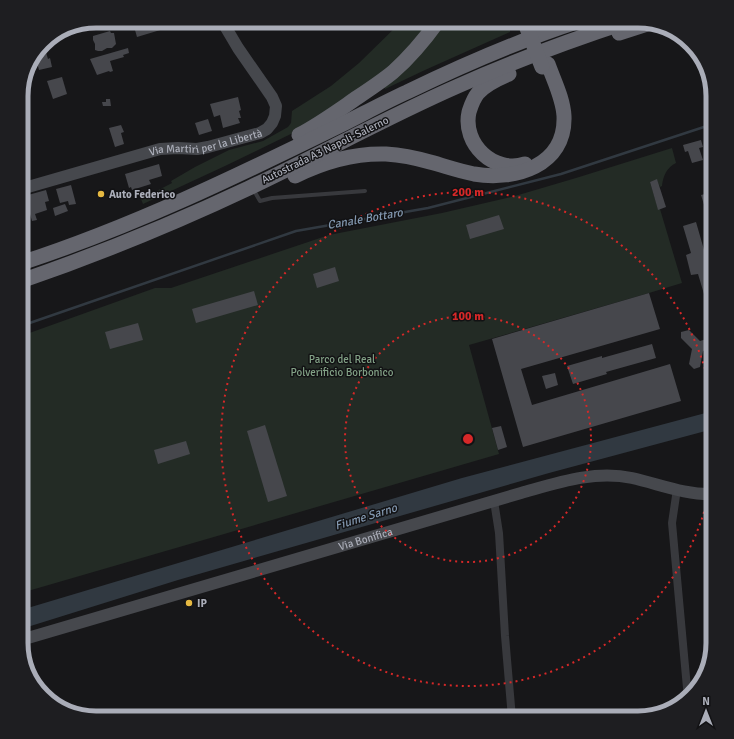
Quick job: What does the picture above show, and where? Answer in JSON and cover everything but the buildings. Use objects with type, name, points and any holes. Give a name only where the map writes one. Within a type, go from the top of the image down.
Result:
[{"type":"highway","points":[[200,192],[247,163],[314,127],[377,84],[408,58],[433,28]]},
{"type":"highway","points":[[186,217],[237,202],[313,168],[348,158],[365,155],[384,154],[402,156],[485,176],[509,175],[522,172],[536,166],[548,159],[557,148],[561,140],[564,116],[561,100],[529,28]]},
{"type":"highway","name":"Autostrada A3 Napoli-Salerno","points":[[28,261],[124,225],[200,192],[407,92],[490,54],[557,28]]},
{"type":"highway","name":"Autostrada A3 Napoli-Salerno","points":[[28,278],[122,244],[186,217],[249,188],[414,106],[491,71],[609,28]]},
{"type":"highway","points":[[545,66],[556,103],[558,118],[556,136],[548,150],[533,162],[522,165],[510,166],[487,158],[479,151],[472,141],[468,130],[468,117],[471,104],[477,94],[486,86],[498,78],[536,63],[635,28]]},
{"type":"main road","name":"Via Martiri per la Libertà","points":[[28,187],[160,149],[197,149],[208,147],[254,135],[267,129],[275,116],[276,106],[272,97],[226,28]]},
{"type":"main road","name":"Via Bonifica","points":[[28,638],[494,501],[585,476],[632,478],[694,493],[706,494]]},
{"type":"street","points":[[676,489],[672,523],[687,689]]},
{"type":"street","points":[[494,501],[499,533],[511,711]]},
{"type":"lane","points":[[256,194],[260,201],[272,198],[364,191]]},
{"type":"green space","points":[[395,28],[425,28],[396,63],[301,129],[143,204],[141,199],[172,183],[171,181],[195,167],[229,150],[263,141],[288,127],[291,123],[292,111],[331,86],[359,63]]},
{"type":"green space","points":[[436,28],[515,28],[510,30],[510,32],[385,89],[383,85]]},
{"type":"green space","name":"Parco del Real Polverificio Borbonico","points":[[672,148],[676,163],[666,172],[662,186],[660,187],[657,180],[650,182],[658,209],[660,209],[682,283],[469,345],[499,454],[28,591],[28,333],[155,288],[171,288],[329,235],[442,213],[515,196]]},
{"type":"water","name":"Fiume Sarno","points":[[706,413],[706,431],[549,473],[178,580],[28,627],[28,608],[462,478]]},
{"type":"waterway","name":"Canale Bottaro","points":[[28,324],[296,231],[428,208],[561,174],[706,126]]},
{"type":"place","name":"Auto Federico","points":[[101,194]]},
{"type":"place","name":"IP","points":[[189,603]]}]
